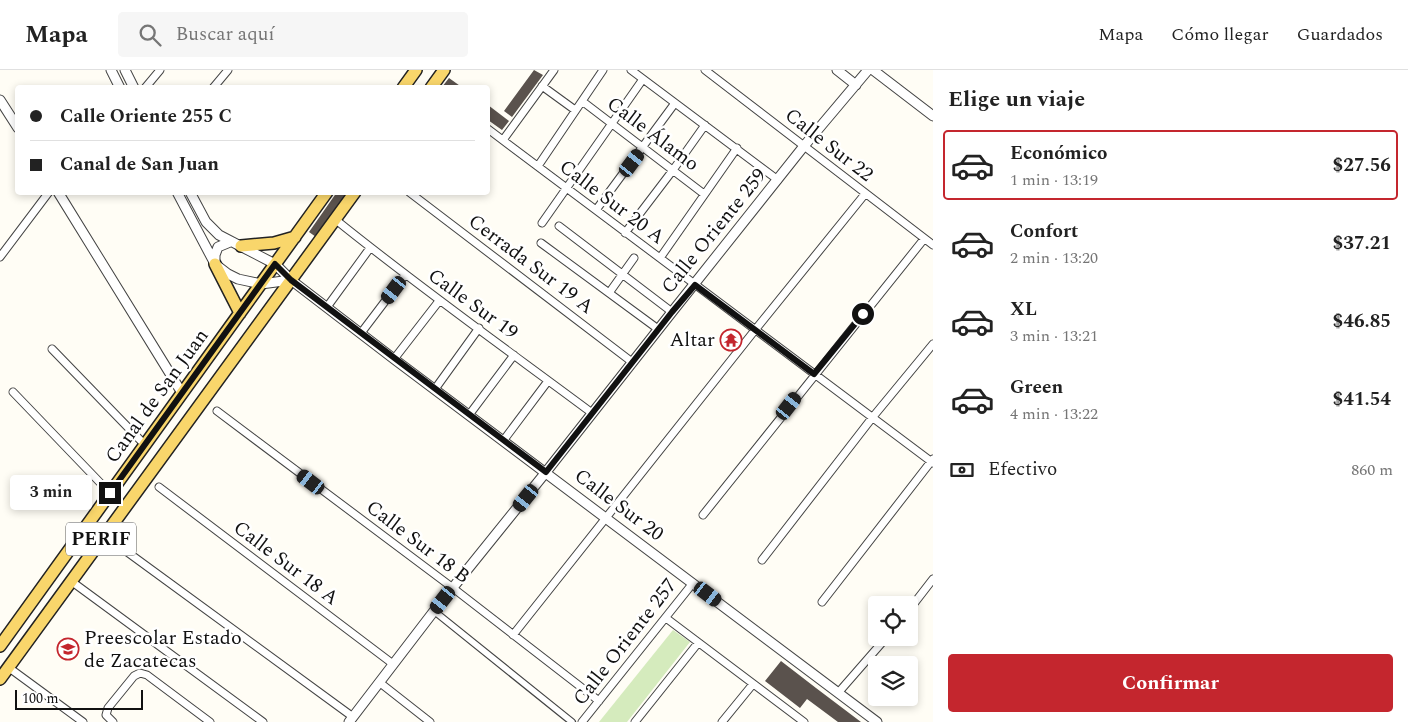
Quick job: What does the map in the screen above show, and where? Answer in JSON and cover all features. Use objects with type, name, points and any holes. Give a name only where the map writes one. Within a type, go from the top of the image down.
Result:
[{"type":"main road","points":[[405,85],[416,70]]},
{"type":"main road","points":[[433,85],[444,70]]},
{"type":"main road","name":"Canal de San Juan","points":[[0,646],[325,195]]},
{"type":"main road","name":"Canal de San Juan","points":[[0,679],[76,585],[104,536],[353,195]]},
{"type":"main road","points":[[236,244],[269,244],[295,237]]},
{"type":"main road","points":[[215,264],[240,313]]},
{"type":"street","points":[[111,70],[118,85]]},
{"type":"street","points":[[125,70],[132,85]]},
{"type":"street","points":[[148,85],[160,70]]},
{"type":"street","points":[[216,85],[228,70]]},
{"type":"street","points":[[503,140],[554,70]]},
{"type":"street","points":[[538,166],[603,70]]},
{"type":"street","points":[[631,70],[778,180]]},
{"type":"street","name":"Calle Sur 22","points":[[705,70],[933,245]]},
{"type":"street","points":[[837,70],[856,85]]},
{"type":"street","name":"Calle Oriente 259","points":[[351,719],[434,611],[658,329],[804,146],[868,70]]},
{"type":"street","points":[[873,70],[933,116]]},
{"type":"street","points":[[542,224],[643,79]]},
{"type":"street","name":"Calle Álamo","points":[[542,86],[575,110]]},
{"type":"street","points":[[0,100],[15,123]]},
{"type":"street","name":"Calle Álamo","points":[[582,101],[704,194]]},
{"type":"street","points":[[596,210],[675,103]]},
{"type":"street","points":[[625,233],[673,170],[704,125]]},
{"type":"street","name":"Calle Sur 20 A","points":[[490,130],[932,461]]},
{"type":"street","points":[[660,258],[736,148]]},
{"type":"street","points":[[513,635],[865,194]]},
{"type":"street","points":[[1,255],[47,195]]},
{"type":"street","points":[[60,195],[182,392]]},
{"type":"street","points":[[178,195],[215,264],[228,274],[238,279],[261,284],[291,280]]},
{"type":"street","name":"Calle Sur 20","points":[[192,195],[206,222],[219,235],[275,264],[291,280],[394,359],[877,722]]},
{"type":"street","name":"Cerrada Sur 19 A","points":[[413,195],[632,362]]},
{"type":"street","name":"Calle Sur 19","points":[[336,220],[439,301],[479,328],[592,414]]},
{"type":"street","points":[[559,226],[672,312]]},
{"type":"street","points":[[703,515],[924,239]]},
{"type":"street","points":[[541,243],[658,329]]},
{"type":"street","points":[[215,264],[215,255],[218,247],[236,244]]},
{"type":"street","points":[[327,306],[370,248]]},
{"type":"street","points":[[609,293],[634,258]]},
{"type":"street","points":[[362,333],[405,275]]},
{"type":"street","points":[[394,359],[439,301]]},
{"type":"street","points":[[435,389],[479,328]]},
{"type":"street","points":[[762,560],[872,418],[933,344]]},
{"type":"street","points":[[52,348],[144,445]]},
{"type":"street","points":[[469,416],[514,355]]},
{"type":"street","points":[[503,441],[548,381]]},
{"type":"street","points":[[13,392],[110,493]]},
{"type":"street","name":"Calle Sur 18 B","points":[[216,411],[453,588],[598,701]]},
{"type":"street","points":[[822,602],[932,461]]},
{"type":"street","name":"Calle Sur 18 A","points":[[159,487],[393,664]]},
{"type":"street","points":[[104,536],[351,719]]},
{"type":"street","points":[[918,598],[933,579]]},
{"type":"street","name":"Calle Oriente 257","points":[[582,722],[693,583]]},
{"type":"street","points":[[76,585],[263,722]]},
{"type":"street","points":[[434,611],[572,722]]},
{"type":"street","points":[[666,618],[804,722]]},
{"type":"street","points":[[636,722],[698,643]]},
{"type":"street","points":[[838,693],[879,646]]},
{"type":"street","points":[[8,667],[83,722]]},
{"type":"street","points":[[113,722],[106,714],[108,708],[134,676],[140,673],[147,675],[210,722]]},
{"type":"street","points":[[379,682],[430,722]]},
{"type":"street","points":[[722,722],[753,684]]},
{"type":"green space","points":[[673,630],[690,642],[627,722],[599,722]]},
{"type":"building","points":[[534,70],[543,75],[512,117],[504,111]]},
{"type":"building","points":[[449,78],[459,85],[444,85]]},
{"type":"building","points":[[490,107],[509,121],[502,130],[490,121]]},
{"type":"building","points":[[335,195],[346,195],[316,237],[309,232]]},
{"type":"building","points":[[781,661],[861,722],[838,722],[807,699],[800,708],[765,681]]},
{"type":"place","name":"Altar","points":[[731,340]]},
{"type":"place","name":"Preescolar Estado de Zacatecas","points":[[68,649]]},
{"type":"route","points":[[110,493],[275,264],[291,280],[546,472],[695,285],[814,374],[863,314]]}]
